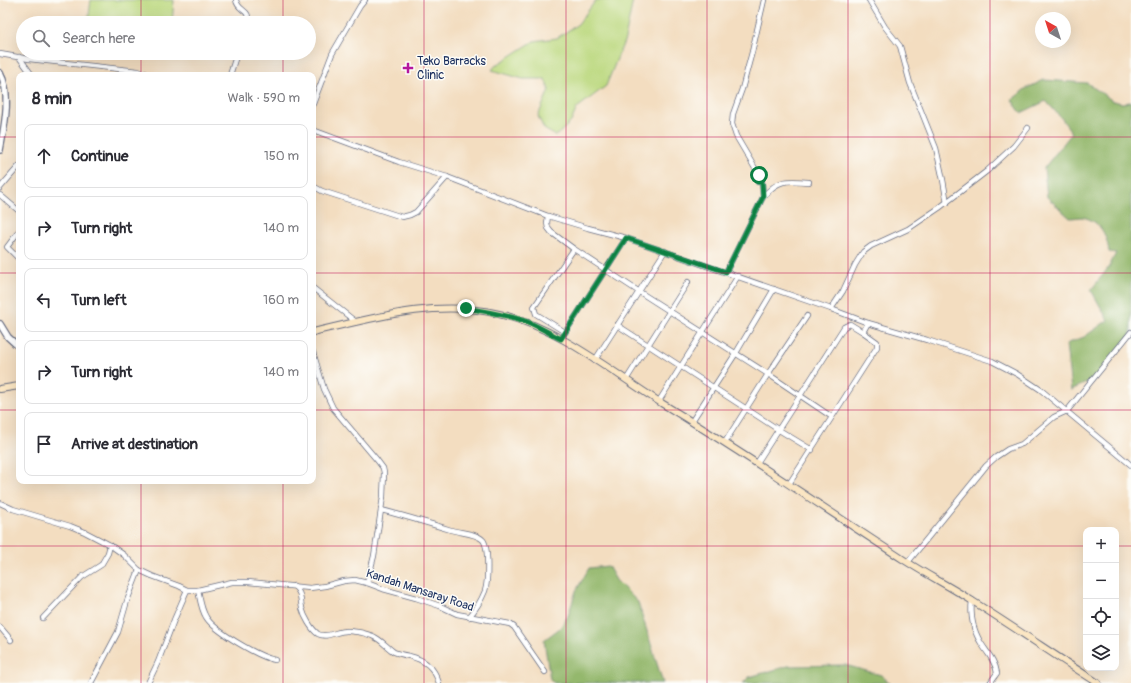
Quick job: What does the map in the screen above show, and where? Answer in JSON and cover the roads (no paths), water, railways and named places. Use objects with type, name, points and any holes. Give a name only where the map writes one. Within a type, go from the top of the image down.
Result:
[{"type":"main road","points":[[316,331],[400,313],[443,308],[466,308],[499,314],[530,324],[561,339],[692,421],[908,562],[972,600],[1098,683]]},
{"type":"main road","points":[[0,389],[16,386]]},
{"type":"street","points":[[236,0],[237,4],[248,13],[249,16]]},
{"type":"street","points":[[316,96],[332,54],[365,0]]},
{"type":"street","points":[[763,197],[762,182],[758,182],[759,175],[736,136],[732,124],[732,114],[742,89],[764,0]]},
{"type":"street","points":[[869,0],[885,27],[900,46],[910,83],[936,148],[944,180],[946,202]]},
{"type":"street","points":[[0,54],[16,57]]},
{"type":"street","points":[[21,60],[30,72]]},
{"type":"street","points":[[45,60],[139,72]]},
{"type":"street","points":[[231,72],[235,60]]},
{"type":"street","points":[[0,73],[5,89],[6,114],[0,150]]},
{"type":"street","points":[[831,309],[843,291],[863,252],[870,246],[908,229],[946,202],[993,166],[1014,146],[1028,128]]},
{"type":"street","points":[[316,131],[399,162],[447,177],[548,216],[626,238],[738,276],[868,323],[992,361],[1017,374],[1041,390],[1067,410],[1131,465]]},
{"type":"street","points":[[0,188],[16,169]]},
{"type":"street","points":[[316,188],[322,191],[402,217],[416,212],[447,177]]},
{"type":"street","points":[[726,272],[763,197],[770,189],[779,183],[789,180],[809,182]]},
{"type":"street","points":[[0,194],[16,208]]},
{"type":"street","points":[[548,216],[547,223],[551,232],[574,249],[638,292],[736,353],[832,417]]},
{"type":"street","points":[[16,235],[7,247],[16,256]]},
{"type":"street","points":[[561,339],[626,238]]},
{"type":"street","points":[[565,332],[536,314],[534,307],[574,249]]},
{"type":"street","points":[[595,360],[665,252]]},
{"type":"street","points":[[659,401],[738,276]]},
{"type":"street","points":[[626,380],[688,282]]},
{"type":"street","points":[[692,421],[736,353],[774,289]]},
{"type":"street","points":[[316,290],[356,322]]},
{"type":"street","points":[[725,442],[807,316]]},
{"type":"street","points":[[863,332],[868,323]]},
{"type":"street","points":[[0,324],[8,337],[16,344]]},
{"type":"street","points":[[757,463],[844,327],[850,324],[863,332],[877,342],[877,347],[789,484]]},
{"type":"street","points":[[617,325],[812,450]]},
{"type":"street","points":[[908,562],[981,472],[996,457],[1008,449],[1022,444],[1049,420],[1067,410],[1131,332]]},
{"type":"street","points":[[316,362],[324,389],[332,408],[378,460],[383,468],[384,481],[381,510],[374,556],[367,582]]},
{"type":"street","name":"Kandah Mansaray Road","points":[[0,503],[13,509],[70,526],[110,545],[124,555],[139,570],[187,590],[198,590],[232,582],[248,582],[310,588],[355,580],[367,582],[383,589],[416,598],[440,606],[457,614],[510,624],[514,627],[545,672]]},
{"type":"street","points":[[381,510],[415,518],[473,536],[484,541],[487,558],[486,589],[478,606],[469,617]]},
{"type":"street","points":[[43,618],[82,577],[101,565],[108,553],[110,545]]},
{"type":"street","points":[[91,683],[118,632],[139,570]]},
{"type":"street","points":[[294,586],[300,593],[303,614],[314,630],[319,634],[328,635],[346,631],[377,638],[396,653],[423,661],[430,666],[439,683]]},
{"type":"street","points":[[148,683],[187,590]]},
{"type":"street","points":[[198,590],[201,605],[206,618],[213,625],[229,637],[261,655],[275,660]]},
{"type":"street","points":[[972,600],[971,609],[975,632],[981,644],[994,660],[996,667],[996,673],[990,683]]},
{"type":"street","points":[[0,627],[11,640]]},
{"type":"place","name":"Teko Barracks Clinic","points":[[408,68]]}]
